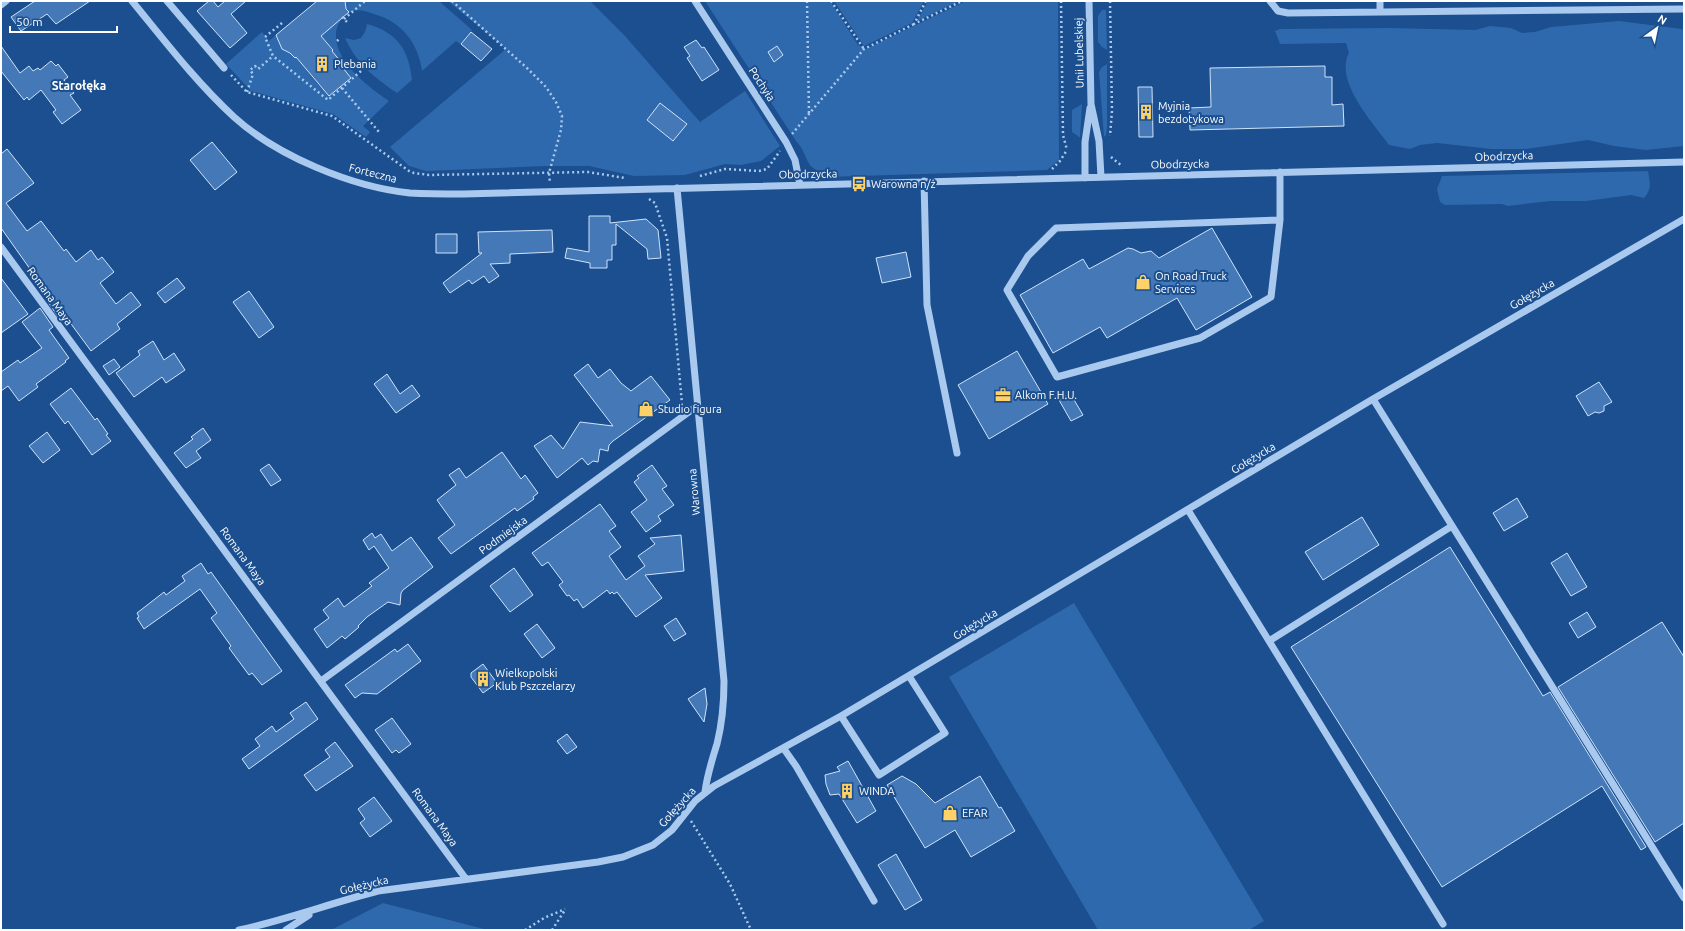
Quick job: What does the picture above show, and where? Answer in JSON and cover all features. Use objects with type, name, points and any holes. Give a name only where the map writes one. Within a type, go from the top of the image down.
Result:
[{"type":"street","points":[[1,5],[6,1]]},
{"type":"street","name":"Forteczna","points":[[132,1],[215,98],[234,117],[260,137],[294,157],[324,170],[354,180],[408,192],[457,194],[677,188]]},
{"type":"street","points":[[167,1],[224,68]]},
{"type":"street","name":"Pochyła","points":[[695,1],[786,142],[795,160],[800,185]]},
{"type":"street","name":"Unii Lubelskiej","points":[[1085,178],[1085,142],[1091,104],[1089,1]]},
{"type":"street","points":[[1270,1],[1278,11],[1288,13],[1684,9]]},
{"type":"street","points":[[1380,1],[1380,12]]},
{"type":"street","name":"Unii Lubelskiej","points":[[1091,104],[1099,141],[1101,177]]},
{"type":"street","name":"Obodrzycka","points":[[677,188],[1684,162]]},
{"type":"street","points":[[1280,172],[1280,220],[1272,296],[1200,338],[1057,377],[1007,290],[1028,256],[1056,228],[1280,220]]},
{"type":"street","points":[[924,181],[927,305],[957,453]]},
{"type":"street","name":"Warowna","points":[[677,188],[724,687],[717,743],[709,768],[705,792]]},
{"type":"street","name":"Gołężycka","points":[[239,930],[314,911],[347,899],[378,891],[598,862],[623,857],[644,850],[662,839],[672,830],[695,801],[705,792],[841,716],[1373,399],[1684,219]]},
{"type":"street","name":"Romana Maya","points":[[1,247],[466,879]]},
{"type":"street","points":[[1373,399],[1684,898]]},
{"type":"street","name":"Podmiejska","points":[[321,681],[684,417],[697,406]]},
{"type":"street","points":[[1188,510],[1443,924]]},
{"type":"street","points":[[1269,641],[1452,526]]},
{"type":"street","points":[[841,716],[878,775],[945,733],[909,676]]},
{"type":"street","points":[[784,749],[796,766],[874,901]]},
{"type":"street","points":[[286,930],[314,911]]},
{"type":"path","points":[[348,23],[343,18],[365,1]]},
{"type":"path","points":[[452,1],[532,72],[546,86],[556,102],[562,116],[561,130],[549,173],[550,192]]},
{"type":"path","points":[[807,1],[809,114]]},
{"type":"path","points":[[831,1],[864,49]]},
{"type":"path","points":[[914,24],[926,1]]},
{"type":"path","points":[[699,176],[724,169],[759,171],[767,169],[782,149],[781,146],[864,49],[962,1]]},
{"type":"path","points":[[1042,178],[1060,162],[1067,150],[1063,135],[1061,1]]},
{"type":"path","points":[[1109,141],[1112,111],[1110,1]]},
{"type":"path","points":[[282,23],[265,37],[273,56],[328,100],[361,71]]},
{"type":"path","points":[[247,92],[253,74],[250,70],[255,66],[258,69],[273,56]]},
{"type":"path","points":[[224,68],[247,92],[332,116],[391,159],[414,173],[429,175],[588,172],[626,179]]},
{"type":"path","points":[[342,88],[379,132]]},
{"type":"path","points":[[1110,154],[1112,158],[1120,165],[1131,168],[1138,176]]},
{"type":"path","points":[[647,198],[656,203],[667,238],[684,417]]},
{"type":"path","points":[[685,813],[730,884],[751,930]]},
{"type":"path","points":[[525,930],[544,918],[565,909],[552,930]]},
{"type":"shaded area","points":[[340,1],[439,1],[472,30],[460,44],[456,41],[422,71],[417,51],[407,35],[393,22],[369,12],[356,10],[347,14],[349,12]]},
{"type":"shaded area","points":[[448,1],[590,1],[625,36],[700,122],[745,91],[780,146],[761,161],[741,165],[725,164],[685,175],[634,176],[589,166],[546,166],[426,171],[409,166],[390,147],[506,49]]},
{"type":"shaded area","points":[[705,1],[830,1],[858,45],[866,49],[966,1],[1058,1],[1059,160],[1047,170],[826,177],[826,172],[814,169],[810,165],[800,146]]},
{"type":"shaded area","points":[[834,1],[924,1],[912,23],[864,46]]},
{"type":"shaded area","points":[[928,1],[959,1],[917,21]]},
{"type":"shaded area","points":[[1102,10],[1106,10],[1107,50],[1098,42],[1098,16]]},
{"type":"shaded area","points":[[344,17],[338,25],[336,36],[338,48],[343,59],[360,79],[389,101],[363,126],[370,132],[366,137],[333,114],[251,91],[226,64],[262,32],[269,41],[276,35],[282,49],[290,53],[295,58],[296,57],[329,96],[351,78],[343,68],[345,66],[330,52],[333,49],[321,36]]},
{"type":"shaded area","points":[[1619,21],[1682,29],[1684,33],[1684,146],[1646,150],[1614,146],[1588,140],[1526,149],[1491,149],[1437,143],[1420,145],[1410,149],[1389,145],[1365,114],[1351,89],[1347,76],[1346,64],[1349,53],[1346,43],[1280,44],[1275,31],[1280,29],[1388,28],[1475,30],[1490,26],[1511,28],[1522,33],[1535,32],[1551,27]]},
{"type":"shaded area","points":[[367,24],[377,27],[394,37],[400,44],[408,60],[412,80],[397,93],[367,70],[355,55],[345,38],[354,40],[361,38],[365,32]]},
{"type":"shaded area","points":[[1107,64],[1107,128],[1106,135],[1104,137],[1099,72],[1102,67]]},
{"type":"shaded area","points":[[1082,104],[1079,137],[1072,132],[1072,110]]},
{"type":"shaded area","points":[[1648,171],[1650,182],[1647,195],[1644,198],[1631,195],[1586,201],[1550,201],[1508,206],[1502,204],[1445,205],[1440,202],[1437,189],[1442,176]]},
{"type":"shaded area","points":[[1074,603],[1264,921],[1249,930],[1098,930],[949,677]]},
{"type":"shaded area","points":[[383,903],[488,930],[331,930]]},
{"type":"building","points":[[35,1],[90,1],[56,24],[47,14],[21,31],[11,17]]},
{"type":"building","points":[[209,1],[213,1],[218,7],[225,1],[246,1],[231,14],[247,33],[230,48],[197,11]]},
{"type":"building","points":[[317,1],[345,1],[346,9],[349,12],[321,36],[333,50],[332,51],[345,67],[343,68],[351,78],[329,96],[296,57],[295,58],[290,53],[282,49],[276,35]]},
{"type":"building","points":[[471,32],[492,49],[481,61],[461,44]]},
{"type":"building","points":[[696,40],[702,48],[704,47],[719,70],[702,81],[687,58],[690,56],[684,47]]},
{"type":"building","points":[[1,46],[20,73],[29,66],[33,71],[38,68],[40,70],[51,61],[56,66],[58,64],[68,77],[64,80],[74,93],[70,95],[81,110],[62,124],[53,112],[56,110],[41,90],[29,100],[27,97],[24,100],[1,71]]},
{"type":"building","points":[[777,46],[783,55],[774,62],[768,52]]},
{"type":"building","points":[[1325,66],[1325,77],[1332,77],[1332,105],[1343,104],[1344,126],[1190,130],[1189,108],[1211,107],[1210,68]]},
{"type":"building","name":"Myjnia bezdotykowa","points":[[1138,87],[1152,87],[1153,137],[1139,137]]},
{"type":"building","points":[[660,103],[687,124],[673,141],[647,120]]},
{"type":"building","points":[[212,142],[237,172],[215,190],[190,160]]},
{"type":"building","points":[[7,149],[34,183],[6,203],[27,231],[41,221],[64,251],[66,249],[76,262],[91,250],[98,260],[102,257],[114,272],[100,283],[116,304],[131,292],[141,305],[117,324],[120,329],[91,351],[66,317],[61,321],[48,302],[52,300],[1,228],[1,154]]},
{"type":"building","points":[[589,216],[610,216],[610,223],[646,219],[658,230],[661,258],[648,259],[647,249],[616,224],[616,245],[612,245],[612,260],[607,260],[607,268],[590,268],[590,263],[565,258],[567,248],[589,252]]},
{"type":"building","name":"On Road Truck Services","points":[[1212,228],[1252,297],[1196,330],[1177,298],[1107,338],[1100,327],[1053,353],[1020,295],[1083,259],[1089,269],[1128,248],[1141,253],[1151,251],[1159,258]]},
{"type":"building","points":[[552,230],[553,252],[510,254],[510,263],[490,264],[499,276],[489,283],[484,276],[472,284],[469,280],[450,293],[443,283],[482,253],[479,253],[478,232]]},
{"type":"building","points":[[436,234],[457,234],[457,253],[436,253]]},
{"type":"building","points":[[906,252],[911,277],[882,283],[876,258]]},
{"type":"building","points":[[1,278],[28,314],[1,333]]},
{"type":"building","points":[[177,278],[185,288],[165,303],[157,293]]},
{"type":"building","points":[[249,291],[274,327],[259,338],[233,302]]},
{"type":"building","points":[[40,308],[53,327],[49,330],[69,358],[65,361],[66,362],[36,384],[38,387],[19,401],[8,386],[1,391],[1,372],[18,360],[20,363],[42,348],[22,322]]},
{"type":"building","points":[[153,341],[164,360],[174,353],[185,370],[166,383],[162,377],[134,397],[116,373],[140,355],[138,351]]},
{"type":"building","name":"Alkom F.H.U.","points":[[1017,351],[1048,404],[989,439],[958,385]]},
{"type":"building","points":[[114,359],[120,367],[109,375],[103,366]]},
{"type":"building","points":[[588,364],[598,378],[610,369],[621,383],[631,391],[651,376],[670,400],[613,441],[609,445],[608,451],[600,449],[598,462],[593,461],[588,465],[582,458],[557,478],[534,446],[551,435],[563,449],[580,422],[613,426],[574,375]]},
{"type":"building","points":[[387,374],[400,394],[412,385],[420,396],[396,413],[374,384]]},
{"type":"building","points":[[1599,382],[1612,402],[1604,406],[1604,411],[1599,413],[1595,412],[1588,416],[1576,396]]},
{"type":"building","points":[[71,388],[95,420],[97,418],[111,441],[92,455],[68,421],[65,424],[50,404]]},
{"type":"building","points":[[1070,393],[1083,415],[1071,421],[1059,400]]},
{"type":"building","points":[[203,428],[211,440],[196,451],[201,458],[186,468],[174,453],[193,439],[191,437]]},
{"type":"building","points":[[47,432],[60,450],[43,463],[29,446]]},
{"type":"building","points":[[502,452],[521,479],[525,475],[538,493],[533,497],[534,499],[517,511],[515,508],[451,554],[438,538],[455,525],[437,500],[456,485],[449,475],[459,468],[466,478]]},
{"type":"building","points":[[269,464],[281,480],[271,486],[260,470]]},
{"type":"building","points":[[652,465],[667,486],[662,489],[674,505],[658,516],[661,521],[646,532],[631,512],[647,500],[634,482],[639,478],[637,476]]},
{"type":"building","points":[[1517,498],[1528,517],[1504,531],[1493,513]]},
{"type":"building","points":[[600,504],[616,526],[609,531],[621,547],[609,556],[626,580],[645,566],[638,556],[655,544],[650,538],[681,535],[684,571],[645,575],[662,598],[636,617],[617,592],[614,594],[612,592],[610,594],[607,590],[583,608],[577,599],[574,601],[569,595],[567,596],[559,585],[563,582],[548,562],[542,566],[532,553]]},
{"type":"building","points":[[1362,517],[1379,545],[1323,580],[1305,552]]},
{"type":"building","points":[[372,533],[375,538],[381,534],[392,551],[411,537],[433,567],[403,590],[401,593],[400,605],[388,602],[367,617],[358,626],[359,627],[345,639],[342,636],[327,648],[314,629],[329,618],[323,610],[338,598],[344,607],[372,586],[369,583],[389,568],[374,546],[369,550],[363,540]]},
{"type":"building","points":[[1450,547],[1543,696],[1550,692],[1646,847],[1641,850],[1602,786],[1442,887],[1291,647]]},
{"type":"building","points":[[1567,553],[1587,587],[1571,596],[1551,563]]},
{"type":"building","points":[[201,563],[208,574],[211,572],[282,671],[262,685],[252,673],[249,675],[229,648],[231,646],[211,618],[217,613],[200,589],[144,629],[137,618],[139,617],[137,613],[164,592],[166,595],[185,581],[182,576]]},
{"type":"building","points":[[514,568],[533,595],[510,612],[490,586]]},
{"type":"building","points":[[1587,612],[1596,627],[1578,638],[1569,623]]},
{"type":"building","points":[[676,618],[686,634],[674,641],[664,626]]},
{"type":"building","points":[[1662,622],[1684,657],[1684,823],[1655,842],[1558,687]]},
{"type":"building","points":[[537,624],[555,648],[542,658],[524,634]]},
{"type":"building","points":[[408,644],[421,661],[377,694],[362,693],[355,698],[345,685],[395,649],[397,652]]},
{"type":"building","name":"Wielkopolski Klub Pszczelarzy","points":[[483,664],[497,683],[483,693],[471,677],[471,673]]},
{"type":"building","points":[[705,688],[707,704],[704,722],[688,699]]},
{"type":"building","points":[[306,702],[318,719],[249,769],[242,759],[260,746],[255,739],[272,726],[276,732],[294,719],[290,713]]},
{"type":"building","points":[[392,718],[411,744],[399,753],[396,750],[392,753],[375,730]]},
{"type":"building","points":[[567,734],[577,747],[567,754],[557,741]]},
{"type":"building","points":[[335,742],[353,766],[316,791],[304,775],[330,757],[325,750]]},
{"type":"building","name":"WINDA","points":[[848,761],[876,811],[857,823],[839,794],[830,795],[826,784],[825,775],[840,771],[837,767]]},
{"type":"building","name":"EFAR","points":[[902,776],[916,784],[935,803],[980,776],[1015,831],[971,857],[955,830],[925,848],[887,785]]},
{"type":"building","points":[[374,797],[392,821],[370,837],[360,823],[365,819],[358,809]]},
{"type":"building","points":[[896,854],[922,900],[905,910],[878,865]]},
{"type":"place","name":"Plebania","points":[[322,64]]},
{"type":"place","name":"Myjnia bezdotykowa","points":[[1146,112]]},
{"type":"place","name":"Warowna n/ż","points":[[859,184]]},
{"type":"place","name":"On Road Truck Services","points":[[1143,282]]},
{"type":"place","name":"Alkom F.H.U.","points":[[1003,395]]},
{"type":"place","name":"Studio figura","points":[[646,409]]},
{"type":"place","name":"Wielkopolski Klub Pszczelarzy","points":[[483,679]]},
{"type":"place","name":"WINDA","points":[[847,791]]},
{"type":"place","name":"EFAR","points":[[950,813]]},
{"type":"district","name":"Starołęka","points":[[79,85]]}]
